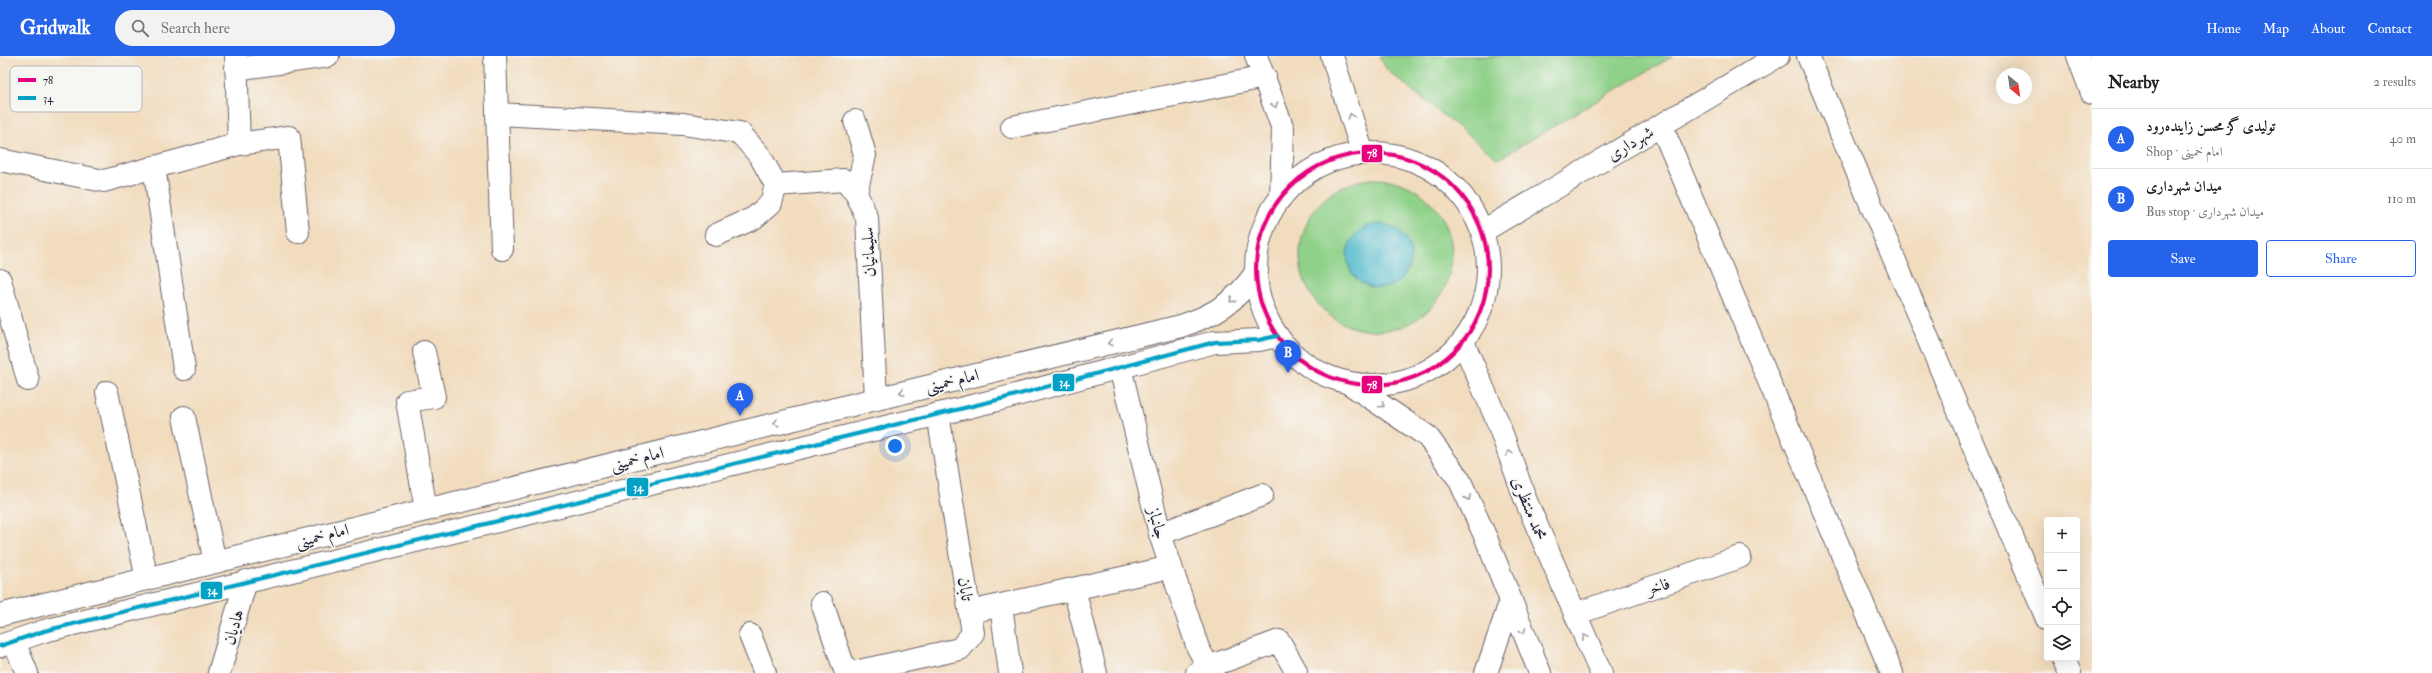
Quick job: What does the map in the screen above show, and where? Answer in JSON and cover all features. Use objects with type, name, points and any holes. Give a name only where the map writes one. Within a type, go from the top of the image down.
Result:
[{"type":"street","points":[[240,144],[236,62],[328,56]]},
{"type":"street","points":[[495,56],[502,249]]},
{"type":"street","points":[[1256,56],[1283,129],[1281,197]]},
{"type":"street","points":[[1332,56],[1363,154]]},
{"type":"street","name":"شهرداری","points":[[1483,231],[1778,56]]},
{"type":"street","points":[[1808,56],[2044,612]]},
{"type":"street","points":[[2078,56],[2092,93]]},
{"type":"street","points":[[1012,126],[1265,77]]},
{"type":"street","points":[[497,114],[683,124],[740,133],[760,156],[776,185],[771,203],[754,218],[716,235]]},
{"type":"street","points":[[855,121],[865,155],[856,193]]},
{"type":"street","points":[[1661,125],[1892,673]]},
{"type":"street","points":[[1,157],[104,181],[240,144],[289,137],[298,232]]},
{"type":"street","points":[[1363,154],[1394,155],[1423,164],[1449,181],[1469,204],[1483,231],[1489,270],[1482,308],[1463,342],[1440,364],[1412,379],[1381,386],[1349,383],[1321,374],[1300,360],[1277,336],[1263,310],[1256,281],[1257,251],[1266,223],[1281,197],[1304,175],[1332,160],[1363,154]]},
{"type":"street","points":[[154,167],[184,369]]},
{"type":"street","name":"سلیمانیان","points":[[776,185],[844,180],[856,193],[867,218],[876,398]]},
{"type":"street","name":"امام خمینی","points":[[0,615],[876,398],[1181,326],[1207,317],[1228,303],[1246,287],[1257,270]]},
{"type":"street","points":[[0,280],[28,380]]},
{"type":"street","name":"امام خمینی","points":[[7,644],[44,631],[938,414],[1215,342],[1259,340],[1277,336]]},
{"type":"street","name":"محمد منتظری","points":[[1463,342],[1497,420],[1526,501],[1601,673]]},
{"type":"street","points":[[424,352],[434,397],[407,401],[426,510]]},
{"type":"street","name":"جانباز","points":[[1120,367],[1160,534],[1206,671]]},
{"type":"street","points":[[1349,383],[1427,436],[1458,479],[1486,538],[1540,673]]},
{"type":"street","points":[[107,392],[147,579]]},
{"type":"street","name":"تابان","points":[[850,673],[960,649],[973,633],[938,414]]},
{"type":"street","points":[[184,417],[215,562]]},
{"type":"street","points":[[1160,534],[1262,495]]},
{"type":"street","points":[[243,555],[246,581]]},
{"type":"street","name":"فاخر","points":[[1575,614],[1740,558]]},
{"type":"street","points":[[970,612],[1171,567]]},
{"type":"street","name":"هادیان","points":[[219,673],[246,581]]},
{"type":"street","points":[[1074,589],[1096,673]]},
{"type":"street","points":[[1486,673],[1511,600]]},
{"type":"street","points":[[822,603],[846,673]]},
{"type":"street","points":[[1001,605],[1010,673]]},
{"type":"street","points":[[750,635],[765,673]]},
{"type":"street","points":[[1206,671],[1279,640],[1296,671]]},
{"type":"street","points":[[7,644],[27,673]]},
{"type":"street","points":[[2064,661],[2070,673]]},
{"type":"green space","points":[[1379,56],[1673,56],[1498,159],[1387,70]]},
{"type":"green space","points":[[1376,179],[1405,185],[1412,188],[1430,201],[1443,219],[1446,226],[1452,255],[1446,284],[1443,291],[1430,309],[1412,322],[1405,325],[1376,331],[1347,325],[1340,322],[1322,309],[1309,291],[1306,284],[1300,255],[1306,226],[1309,219],[1322,201],[1340,188],[1347,185]]},
{"type":"water","points":[[1373,224],[1385,224],[1402,233],[1409,244],[1411,256],[1409,268],[1402,279],[1385,288],[1373,288],[1361,283],[1352,274],[1347,262],[1347,250],[1352,238],[1361,229]]},
{"type":"transit line","name":"78","points":[[1372,153],[1395,155],[1416,162],[1427,167],[1454,187],[1474,214],[1479,225],[1486,246],[1488,269],[1486,292],[1479,313],[1474,324],[1454,351],[1427,371],[1416,376],[1395,383],[1372,385],[1349,383],[1328,376],[1317,371],[1290,351],[1270,324],[1265,313],[1258,292],[1256,269],[1258,246],[1265,225],[1270,214],[1290,187],[1317,167],[1328,162],[1349,155],[1372,153]]},
{"type":"transit line","name":"34","points":[[0,646],[44,631],[997,400],[1215,342],[1259,340],[1277,336]]},
{"type":"place","name":"میدان شهرداری","points":[[1288,373]]},
{"type":"place","name":"تولیدی گز محسن زاینده‌رود","points":[[740,416]]}]
